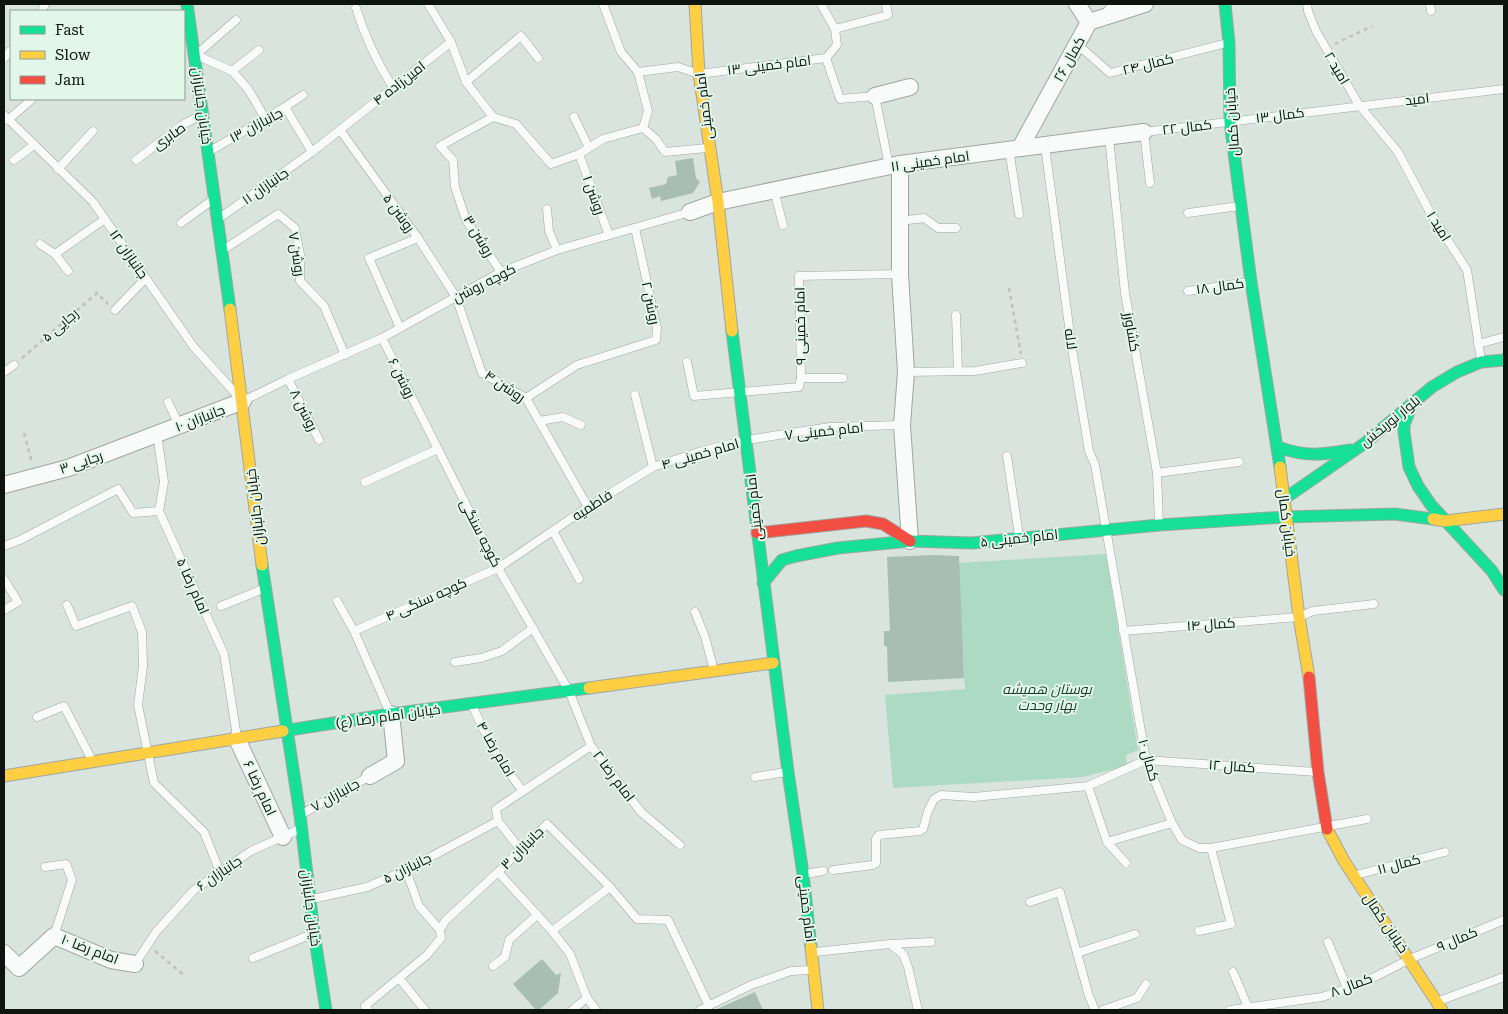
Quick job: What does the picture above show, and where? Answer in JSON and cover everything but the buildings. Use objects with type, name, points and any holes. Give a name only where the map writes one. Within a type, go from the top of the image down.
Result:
[{"type":"street","name":"خیابان جانبازان","points":[[187,4],[209,152],[213,199],[223,250],[265,589],[288,731],[302,828],[309,899],[326,1010]]},
{"type":"street","name":"امام خمینی","points":[[695,4],[699,74],[718,202],[739,392],[747,440],[763,583],[803,874],[818,1010]]},
{"type":"street","points":[[1077,4],[1095,20],[1145,4]]},
{"type":"street","name":"خیابان کمال","points":[[1225,4],[1229,43],[1230,122],[1251,282],[1278,447],[1299,617],[1310,684],[1318,772],[1326,827],[1354,876],[1440,1006]]},
{"type":"street","name":"کمال ۲۶","points":[[1015,149],[1077,44],[1095,20]]},
{"type":"street","points":[[875,96],[910,87]]},
{"type":"street","name":"امام خمینی ۱۱","points":[[690,212],[718,202],[894,165],[1144,132]]},
{"type":"street","points":[[894,165],[900,221],[900,274],[906,372],[902,425],[910,541]]},
{"type":"street","name":"بلوار نوربخش","points":[[1284,500],[1356,449],[1432,387],[1481,362],[1504,360]]},
{"type":"street","name":"جانبازان ۱۰","points":[[157,434],[243,401]]},
{"type":"street","points":[[1412,404],[1404,426],[1406,455],[1420,491],[1445,521],[1473,549],[1504,590]]},
{"type":"street","name":"رجایی ۳","points":[[4,485],[68,468],[157,434]]},
{"type":"street","points":[[1278,447],[1293,453],[1311,456],[1356,449]]},
{"type":"street","points":[[1286,517],[1395,514],[1445,521],[1504,514]]},
{"type":"street","name":"امام خمینی ۵","points":[[763,583],[782,560],[838,548],[910,541],[972,543],[1159,525],[1286,517]]},
{"type":"street","points":[[757,533],[866,520],[883,524],[910,541]]},
{"type":"street","name":"خیابان امام رضا (ع)","points":[[4,776],[391,714],[569,692],[774,662]]},
{"type":"street","points":[[370,776],[396,761],[391,714]]},
{"type":"street","name":"امام رضا ۶","points":[[237,739],[283,837]]},
{"type":"street","name":"امام رضا ۱۰","points":[[4,953],[20,968],[54,936],[111,960],[135,964]]},
{"type":"lane","points":[[428,4],[451,42],[466,82],[494,117],[516,124],[551,164],[579,154],[603,139],[644,128]]},
{"type":"lane","points":[[603,4],[621,52],[638,72],[648,111],[644,128]]},
{"type":"lane","points":[[821,4],[836,29],[838,45],[826,58]]},
{"type":"lane","points":[[836,29],[888,15],[886,4]]},
{"type":"lane","points":[[1095,20],[1113,4]]},
{"type":"lane","name":"امید ۲","points":[[1307,4],[1316,31],[1359,105]]},
{"type":"lane","points":[[356,8],[364,34],[393,88]]},
{"type":"lane","points":[[236,20],[196,55],[232,71],[248,89],[265,118]]},
{"type":"lane","points":[[466,82],[521,36],[538,58]]},
{"type":"lane","name":"امین‌زاده ۴","points":[[312,152],[451,42]]},
{"type":"lane","name":"کمال ۲۴","points":[[1077,44],[1110,73],[1229,43]]},
{"type":"lane","points":[[232,71],[259,50]]},
{"type":"lane","name":"امام خمینی ۱۳","points":[[699,74],[826,58],[840,99],[875,96]]},
{"type":"lane","points":[[638,72],[678,67],[699,74]]},
{"type":"lane","name":"امید","points":[[1330,109],[1504,89]]},
{"type":"lane","points":[[285,106],[302,95]]},
{"type":"lane","points":[[875,96],[894,165]]},
{"type":"lane","points":[[6,118],[31,100]]},
{"type":"lane","name":"امید ۱","points":[[1359,105],[1398,152],[1432,216],[1467,270],[1481,362]]},
{"type":"lane","name":"جانبازان ۱۳","points":[[209,152],[285,106],[312,152]]},
{"type":"lane","name":"کمال ۱۳","points":[[1230,122],[1330,109]]},
{"type":"lane","name":"صابری","points":[[136,160],[182,125],[203,114]]},
{"type":"lane","name":"روشن ۳","points":[[494,117],[440,146],[453,160],[455,187],[466,220],[501,272]]},
{"type":"lane","points":[[574,117],[589,148]]},
{"type":"lane","name":"جانبازان ۱۲","points":[[6,118],[93,202],[193,346],[243,401]]},
{"type":"lane","name":"کمال ۲۲","points":[[1144,132],[1230,122]]},
{"type":"lane","points":[[644,128],[656,138],[665,152],[709,148]]},
{"type":"lane","name":"روشن ۵","points":[[340,130],[418,238],[456,297]]},
{"type":"lane","points":[[58,169],[92,131]]},
{"type":"lane","points":[[1144,132],[1150,183]]},
{"type":"lane","name":"کشاورز","points":[[1109,137],[1125,293],[1157,472],[1159,525]]},
{"type":"lane","points":[[14,160],[34,145]]},
{"type":"lane","name":"لاله","points":[[1046,146],[1072,349],[1089,451],[1095,465],[1107,530]]},
{"type":"lane","points":[[1015,149],[1019,214]]},
{"type":"lane","name":"جانبازان ۱۱","points":[[217,220],[312,152]]},
{"type":"lane","name":"روشن ۱","points":[[579,154],[609,235]]},
{"type":"lane","points":[[774,190],[783,225]]},
{"type":"lane","points":[[180,223],[213,199]]},
{"type":"lane","points":[[1188,213],[1241,206]]},
{"type":"lane","points":[[547,209],[549,231],[557,250]]},
{"type":"lane","name":"کوچه روشن","points":[[243,401],[382,338],[501,272],[557,250],[690,212]]},
{"type":"lane","name":"روشن ۷","points":[[223,250],[278,214],[295,228],[300,255],[300,281],[324,306],[345,354]]},
{"type":"lane","points":[[900,221],[924,218],[938,228],[956,228]]},
{"type":"lane","points":[[55,254],[105,220]]},
{"type":"lane","name":"روشن ۲","points":[[526,398],[577,365],[656,340],[657,328],[635,228]]},
{"type":"lane","points":[[400,328],[369,258],[418,238]]},
{"type":"lane","points":[[40,244],[55,254],[68,271]]},
{"type":"lane","name":"امام خمینی ۹","points":[[739,392],[799,387],[802,378],[799,276],[900,274]]},
{"type":"lane","points":[[115,310],[146,278]]},
{"type":"lane","name":"کمال ۱۸","points":[[1188,291],[1251,282]]},
{"type":"lane","name":"روشن ۴","points":[[456,297],[482,373],[526,398],[588,507]]},
{"type":"lane","points":[[956,316],[958,371]]},
{"type":"lane","name":"روشن ۶","points":[[382,338],[422,418]]},
{"type":"lane","points":[[1478,344],[1504,338]]},
{"type":"lane","points":[[688,362],[694,396],[739,392]]},
{"type":"lane","points":[[906,372],[975,371],[1022,363]]},
{"type":"lane","points":[[4,372],[14,365]]},
{"type":"lane","points":[[802,378],[843,378]]},
{"type":"lane","name":"روشن ۸","points":[[288,379],[319,440]]},
{"type":"lane","points":[[635,395],[653,467]]},
{"type":"lane","points":[[168,402],[180,425]]},
{"type":"lane","points":[[539,421],[563,417],[581,425]]},
{"type":"lane","name":"کوچه سنگی","points":[[422,418],[498,568],[543,647]]},
{"type":"lane","name":"امام خمینی ۷","points":[[747,440],[830,428],[902,425]]},
{"type":"lane","points":[[4,546],[20,540],[118,489],[133,513],[158,511],[164,482],[157,434]]},
{"type":"lane","name":"امام خمینی ۴","points":[[653,467],[702,451],[747,440]]},
{"type":"lane","points":[[365,482],[438,449]]},
{"type":"lane","points":[[1007,456],[1019,538]]},
{"type":"lane","points":[[1157,472],[1239,462]]},
{"type":"lane","name":"فاطمیه","points":[[531,546],[588,507],[653,467]]},
{"type":"lane","name":"امام رضا ۵","points":[[158,511],[224,654],[237,739]]},
{"type":"lane","points":[[553,530],[579,579]]},
{"type":"lane","name":"کمال ۱۰","points":[[1107,530],[1146,760],[1172,823],[1182,840],[1199,848],[1211,848],[1367,819]]},
{"type":"lane","name":"کوچه سنگی ۴","points":[[354,631],[498,568],[531,546]]},
{"type":"lane","points":[[4,579],[18,602],[4,610]]},
{"type":"lane","points":[[221,606],[265,589]]},
{"type":"lane","points":[[337,601],[354,631],[391,714]]},
{"type":"lane","name":"کمال ۱۴","points":[[1123,631],[1299,617],[1313,611],[1374,604]]},
{"type":"lane","points":[[68,605],[76,626],[132,606],[142,632],[143,666],[138,705],[154,783],[204,832],[220,872]]},
{"type":"lane","points":[[695,612],[705,637],[714,672]]},
{"type":"lane","points":[[455,662],[481,658],[502,651],[533,628]]},
{"type":"lane","name":"امام رضا ۲","points":[[543,647],[569,692],[592,746],[641,812],[680,845]]},
{"type":"lane","name":"امام رضا ۴","points":[[472,704],[504,768],[523,791]]},
{"type":"lane","points":[[36,717],[64,706],[93,762]]},
{"type":"lane","points":[[520,849],[498,821],[496,809],[592,746]]},
{"type":"lane","points":[[833,870],[876,863],[876,839],[879,835],[924,829],[928,811],[934,799],[941,795],[974,797],[1088,786],[1146,760]]},
{"type":"lane","name":"کمال ۱۲","points":[[1146,760],[1318,772]]},
{"type":"lane","points":[[755,777],[788,772]]},
{"type":"lane","name":"جانبازان ۷","points":[[300,815],[370,776]]},
{"type":"lane","points":[[1088,786],[1107,842],[1126,863]]},
{"type":"lane","name":"جانبازان ۵","points":[[309,899],[368,887],[406,870],[498,821]]},
{"type":"lane","points":[[1107,842],[1172,823]]},
{"type":"lane","name":"جانبازان ۳","points":[[368,1010],[365,1006],[426,955],[442,938],[440,930],[445,920],[547,824],[610,887],[636,919],[668,920],[709,1006]]},
{"type":"lane","name":"جانبازان ۶","points":[[135,964],[156,932],[194,890],[251,851],[302,828]]},
{"type":"lane","points":[[1199,931],[1231,924],[1211,848]]},
{"type":"lane","name":"کمال ۱۱","points":[[1354,876],[1445,852]]},
{"type":"lane","points":[[45,867],[66,864],[72,880],[54,936]]},
{"type":"lane","points":[[406,870],[419,906],[440,930]]},
{"type":"lane","points":[[803,874],[823,871]]},
{"type":"lane","points":[[498,872],[552,931],[570,954],[587,998],[596,1010]]},
{"type":"lane","points":[[552,931],[610,887]]},
{"type":"lane","points":[[1030,902],[1060,892],[1089,996],[1095,1010]]},
{"type":"lane","points":[[493,966],[505,957],[509,940],[537,915]]},
{"type":"lane","name":"کمال ۹","points":[[1410,959],[1504,920]]},
{"type":"lane","points":[[253,958],[314,933]]},
{"type":"lane","points":[[1077,953],[1134,934]]},
{"type":"lane","points":[[812,952],[931,942]]},
{"type":"lane","points":[[1328,942],[1347,988]]},
{"type":"lane","points":[[890,944],[903,954],[908,966],[918,1010]]},
{"type":"lane","name":"کمال ۸","points":[[1230,1010],[1248,1007],[1284,1007],[1322,997],[1363,983],[1410,959]]},
{"type":"lane","points":[[700,1010],[751,985],[792,971],[814,970]]},
{"type":"lane","points":[[1233,972],[1248,1007]]},
{"type":"lane","points":[[1440,1006],[1504,977]]},
{"type":"lane","points":[[399,978],[425,1010]]},
{"type":"lane","points":[[1103,1010],[1136,998],[1146,984]]},
{"type":"lane","points":[[572,1010],[587,998]]},
{"type":"path","points":[[1326,48],[1372,26]]},
{"type":"path","points":[[1009,288],[1022,363]]},
{"type":"path","name":"رجایی ۵","points":[[14,365],[97,293],[115,310]]},
{"type":"path","points":[[24,433],[36,476]]},
{"type":"path","points":[[148,945],[184,975]]},
{"type":"green space","name":"بوستان همیشه بهار وحدت","points":[[1106,554],[1138,750],[1126,755],[1127,766],[1083,777],[893,788],[885,695],[965,689],[958,563]]},
{"type":"traffic: fast","points":[[187,4],[230,309]]},
{"type":"traffic: fast","points":[[1225,4],[1229,43],[1230,122],[1251,282],[1280,467]]},
{"type":"traffic: fast","points":[[732,331],[811,947]]},
{"type":"traffic: fast","points":[[1284,499],[1365,443],[1432,387],[1457,372],[1481,362],[1504,360]]},
{"type":"traffic: fast","points":[[1412,404],[1404,425],[1404,432],[1409,467],[1418,486],[1431,505],[1492,571],[1504,590]]},
{"type":"traffic: fast","points":[[1278,447],[1305,454],[1350,450]]},
{"type":"traffic: fast","points":[[763,583],[782,560],[838,548],[910,541],[972,543],[1159,525],[1285,517],[1395,514],[1433,519]]},
{"type":"traffic: fast","points":[[262,565],[300,815],[314,933],[326,1010]]},
{"type":"traffic: fast","points":[[283,731],[391,714],[589,688]]},
{"type":"traffic: slow","points":[[695,4],[699,74],[718,202],[732,331]]},
{"type":"traffic: slow","points":[[230,309],[262,565]]},
{"type":"traffic: slow","points":[[1280,467],[1299,617],[1309,677]]},
{"type":"traffic: slow","points":[[1433,519],[1445,521],[1504,514]]},
{"type":"traffic: slow","points":[[589,688],[773,663]]},
{"type":"traffic: slow","points":[[4,776],[283,731]]},
{"type":"traffic: slow","points":[[1327,829],[1344,861],[1442,1010]]},
{"type":"traffic: slow","points":[[811,947],[818,1010]]},
{"type":"traffic: jam","points":[[757,533],[866,521],[883,524],[910,541]]},
{"type":"traffic: jam","points":[[1309,677],[1318,772],[1327,829]]}]
